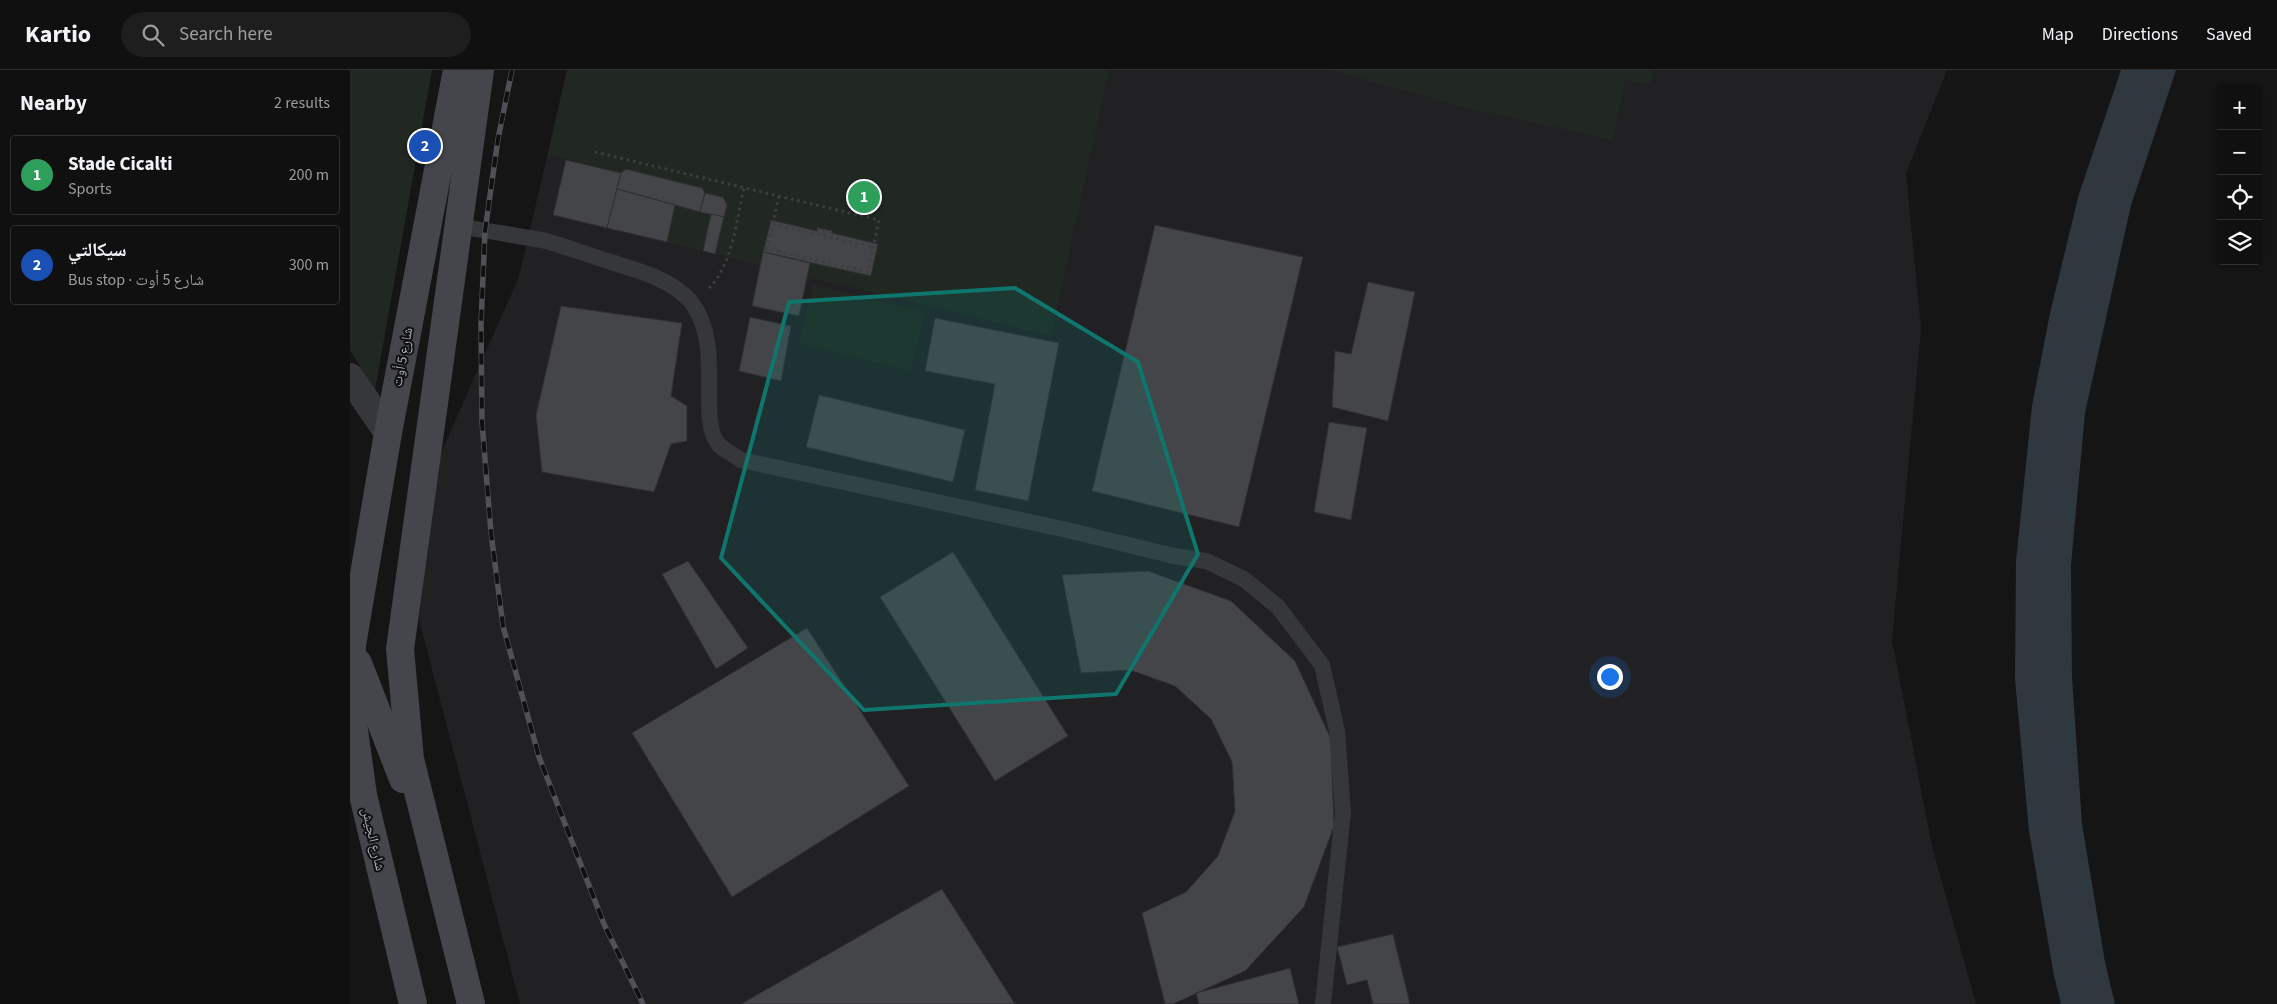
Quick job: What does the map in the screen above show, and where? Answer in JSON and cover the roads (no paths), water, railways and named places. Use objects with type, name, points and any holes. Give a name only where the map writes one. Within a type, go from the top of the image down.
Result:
[{"type":"main road","name":"شارع 5 أوت","points":[[351,644],[388,433],[457,70]]},
{"type":"main road","points":[[471,1004],[410,760],[400,649],[480,70]]},
{"type":"main road","points":[[351,644],[435,864]]},
{"type":"main road","name":"شارع الجيش","points":[[351,644],[352,716],[363,795],[408,996]]},
{"type":"street","points":[[350,377],[388,433]]},
{"type":"lane","points":[[459,226],[543,241],[645,273],[675,287],[691,303],[703,324],[709,349],[710,426],[719,445],[742,460],[1067,530],[1174,556],[1206,561],[1244,579],[1278,607],[1322,665],[1337,731],[1343,812],[1323,1004]]},
{"type":"railway","points":[[512,70],[498,139],[485,231],[481,324],[482,422],[491,533],[503,626],[539,757],[604,924],[643,1004]]},
{"type":"place","name":"سيكالتي","points":[[425,146]]},
{"type":"place","name":"Stade Cicalti","points":[[864,197]]}]
